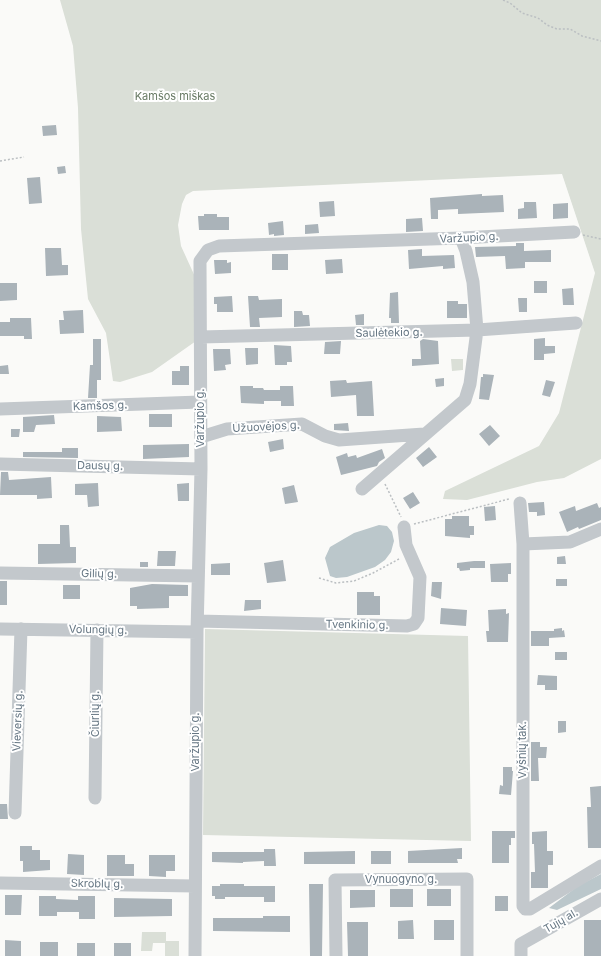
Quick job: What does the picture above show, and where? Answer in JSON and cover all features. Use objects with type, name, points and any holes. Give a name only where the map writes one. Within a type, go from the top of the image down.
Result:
[{"type":"street","name":"Varžupio g.","points":[[195,956],[198,576],[201,469],[200,261],[208,250],[219,246],[461,238],[574,232]]},
{"type":"street","points":[[362,489],[465,400],[470,384],[477,330],[473,282],[466,251],[461,238]]},
{"type":"street","name":"Saulėtekio g.","points":[[201,337],[477,330],[576,323]]},
{"type":"street","name":"Kamšos g.","points":[[0,409],[200,402]]},
{"type":"street","name":"Užuovėjos g.","points":[[201,437],[227,429],[302,424],[324,436],[339,440],[424,434]]},
{"type":"street","name":"Dausų g.","points":[[0,464],[201,469]]},
{"type":"street","name":"Vyšnių tak.","points":[[516,501],[523,544],[522,906],[525,909],[530,909],[601,866]]},
{"type":"street","name":"Tvenkinio g.","points":[[198,627],[407,626],[414,624],[418,618],[420,577],[406,545],[404,527]]},
{"type":"street","points":[[523,544],[570,542],[601,529]]},
{"type":"street","name":"Gilių g.","points":[[0,573],[198,576]]},
{"type":"street","name":"Volungių g.","points":[[0,629],[97,630],[198,627]]},
{"type":"street","name":"Vieversių g.","points":[[15,813],[21,629]]},
{"type":"street","name":"Čiurlių g.","points":[[96,798],[97,630]]},
{"type":"street","name":"Vynuogyno g.","points":[[336,956],[335,880],[451,879],[466,879],[467,956]]},
{"type":"street","name":"Skroblų g.","points":[[0,883],[195,886]]},
{"type":"street","name":"Tujų al.","points":[[521,950],[601,899]]},
{"type":"path","points":[[503,0],[510,3],[522,13],[538,18],[547,25],[557,29],[570,29],[582,36],[601,42]]},
{"type":"path","points":[[0,162],[24,157]]},
{"type":"path","points":[[574,232],[601,239]]},
{"type":"path","points":[[380,474],[397,505],[404,527],[516,501]]},
{"type":"path","points":[[319,578],[336,583],[354,581],[410,553]]},
{"type":"green space","name":"Kamšos miškas","points":[[60,0],[601,0],[601,459],[564,478],[537,482],[467,500],[443,499],[445,491],[539,446],[559,413],[595,273],[562,174],[193,191],[186,195],[182,204],[178,225],[181,246],[197,281],[196,341],[152,372],[120,382],[113,381],[106,333],[88,299],[81,229],[78,108],[73,46]]},
{"type":"green space","points":[[451,359],[463,359],[463,370],[452,371]]},
{"type":"green space","points":[[205,629],[468,636],[471,841],[203,835]]},
{"type":"green space","points":[[142,932],[166,932],[166,941],[179,941],[179,956],[165,956],[165,943],[153,943],[152,951],[141,951]]},
{"type":"shaded area","points":[[379,525],[387,526],[392,532],[394,541],[391,552],[385,560],[375,567],[347,577],[336,578],[330,576],[325,558],[330,547],[354,533]]},
{"type":"shaded area","points":[[601,874],[601,889],[557,910],[549,908],[578,886]]},
{"type":"building","points":[[56,125],[57,135],[43,136],[42,126]]},
{"type":"building","points":[[65,166],[66,173],[58,174],[57,167]]},
{"type":"building","points":[[40,177],[42,203],[29,204],[27,178]]},
{"type":"building","points":[[482,194],[482,196],[503,195],[504,212],[458,214],[458,209],[438,210],[438,219],[431,219],[430,198]]},
{"type":"building","points":[[334,201],[335,216],[320,217],[319,202]]},
{"type":"building","points":[[524,202],[536,202],[537,218],[518,219],[518,209],[524,208]]},
{"type":"building","points":[[568,203],[568,218],[553,219],[553,204]]},
{"type":"building","points":[[204,214],[217,214],[217,217],[229,217],[229,230],[199,230],[198,216],[204,216]]},
{"type":"building","points":[[422,218],[423,231],[406,232],[406,219]]},
{"type":"building","points":[[283,221],[284,235],[269,235],[268,223]]},
{"type":"building","points":[[318,224],[319,233],[305,234],[305,225]]},
{"type":"building","points":[[516,243],[524,243],[524,251],[551,250],[551,262],[525,262],[525,268],[506,269],[505,256],[476,257],[475,247],[516,246]]},
{"type":"building","points":[[45,248],[61,248],[62,265],[68,265],[68,275],[46,276]]},
{"type":"building","points":[[422,249],[422,256],[454,255],[455,268],[443,269],[443,266],[409,269],[408,250]]},
{"type":"building","points":[[272,254],[288,254],[288,270],[272,270]]},
{"type":"building","points":[[342,259],[343,273],[326,274],[325,260]]},
{"type":"building","points":[[214,260],[227,260],[227,263],[231,262],[231,273],[215,274]]},
{"type":"building","points":[[534,281],[547,281],[547,293],[534,293]]},
{"type":"building","points":[[0,283],[17,283],[17,300],[0,301]]},
{"type":"building","points":[[573,288],[574,305],[563,305],[562,289]]},
{"type":"building","points":[[398,292],[399,323],[391,323],[391,318],[389,318],[390,293]]},
{"type":"building","points":[[232,296],[233,312],[217,312],[217,304],[214,304],[214,297]]},
{"type":"building","points":[[248,296],[258,296],[259,300],[282,299],[282,317],[259,318],[260,327],[250,327]]},
{"type":"building","points":[[518,298],[527,298],[527,312],[519,312]]},
{"type":"building","points":[[447,301],[458,301],[458,304],[467,304],[467,318],[447,318]]},
{"type":"building","points":[[83,310],[84,333],[60,334],[59,320],[64,320],[63,311]]},
{"type":"building","points":[[294,311],[302,311],[303,315],[309,315],[310,326],[294,327]]},
{"type":"building","points":[[364,314],[364,325],[356,325],[355,315]]},
{"type":"building","points":[[10,318],[31,318],[32,339],[24,339],[24,336],[0,336],[0,322],[10,322]]},
{"type":"building","points":[[545,338],[545,346],[555,346],[555,353],[544,354],[544,360],[534,360],[534,339]]},
{"type":"building","points":[[93,339],[101,339],[101,380],[97,380],[97,398],[88,398],[90,365],[93,365]]},
{"type":"building","points":[[423,339],[438,341],[439,364],[412,366],[412,359],[421,359],[420,341]]},
{"type":"building","points":[[341,341],[340,354],[324,354],[325,342]]},
{"type":"building","points":[[274,345],[291,346],[292,362],[287,362],[287,365],[275,365]]},
{"type":"building","points":[[245,348],[258,348],[258,364],[246,365]]},
{"type":"building","points":[[213,349],[230,349],[231,364],[225,365],[226,370],[214,371]]},
{"type":"building","points":[[8,365],[9,374],[0,374],[0,366]]},
{"type":"building","points":[[180,366],[189,366],[189,385],[172,385],[172,371],[180,371]]},
{"type":"building","points":[[483,374],[494,375],[489,400],[479,399],[481,377],[483,377]]},
{"type":"building","points":[[444,378],[444,386],[436,387],[435,379]]},
{"type":"building","points":[[346,380],[347,383],[372,381],[374,416],[357,416],[356,395],[331,397],[330,381]]},
{"type":"building","points":[[546,380],[555,382],[550,397],[542,395]]},
{"type":"building","points":[[240,386],[253,386],[253,388],[263,388],[264,390],[280,390],[280,386],[293,386],[294,406],[281,406],[281,401],[264,401],[264,404],[241,403]]},
{"type":"building","points":[[149,414],[172,414],[172,427],[149,427]]},
{"type":"building","points":[[54,415],[55,424],[36,425],[34,432],[23,432],[23,417]]},
{"type":"building","points":[[97,416],[121,417],[122,431],[97,432]]},
{"type":"building","points":[[348,423],[349,431],[334,430],[334,424]]},
{"type":"building","points":[[490,425],[500,436],[489,446],[479,434]]},
{"type":"building","points":[[11,429],[20,429],[19,437],[11,437]]},
{"type":"building","points":[[283,439],[284,449],[270,452],[268,442]]},
{"type":"building","points":[[189,444],[189,457],[143,459],[143,445]]},
{"type":"building","points":[[429,447],[437,457],[423,467],[416,458]]},
{"type":"building","points":[[62,448],[78,448],[78,458],[23,457],[23,452],[62,452]]},
{"type":"building","points":[[382,449],[385,458],[379,462],[377,466],[341,475],[336,457],[347,453],[348,457],[356,455],[357,458]]},
{"type":"building","points":[[1,472],[8,472],[9,480],[51,477],[52,498],[37,499],[37,495],[0,495]]},
{"type":"building","points":[[98,483],[99,506],[88,507],[87,495],[75,495],[75,484]]},
{"type":"building","points":[[189,483],[189,501],[178,501],[177,484]]},
{"type":"building","points":[[294,485],[298,502],[285,504],[282,488]]},
{"type":"building","points":[[413,492],[420,503],[410,509],[403,498]]},
{"type":"building","points":[[544,502],[545,515],[537,516],[537,512],[529,512],[528,503]]},
{"type":"building","points":[[597,503],[599,508],[601,507],[601,520],[567,532],[559,512],[575,506],[576,511]]},
{"type":"building","points":[[495,506],[496,520],[485,521],[484,507]]},
{"type":"building","points":[[452,516],[469,516],[469,526],[474,526],[474,535],[470,535],[470,538],[445,536],[445,519],[452,519]]},
{"type":"building","points":[[60,525],[69,525],[70,547],[76,547],[76,563],[38,564],[38,544],[60,544]]},
{"type":"building","points":[[158,551],[176,551],[175,566],[157,566]]},
{"type":"building","points":[[565,556],[566,564],[557,564],[557,557]]},
{"type":"building","points":[[283,560],[286,581],[267,583],[264,563]]},
{"type":"building","points":[[485,561],[485,568],[470,568],[470,570],[460,571],[459,568],[457,568],[457,563]]},
{"type":"building","points":[[140,562],[148,562],[148,567],[140,567]]},
{"type":"building","points":[[230,563],[230,575],[211,575],[211,564]]},
{"type":"building","points":[[511,563],[511,574],[508,574],[508,582],[491,582],[490,564]]},
{"type":"building","points":[[556,579],[567,579],[567,586],[556,586]]},
{"type":"building","points":[[0,581],[7,581],[7,605],[0,605]]},
{"type":"building","points":[[432,582],[442,582],[441,599],[431,596]]},
{"type":"building","points":[[152,584],[188,585],[188,596],[169,596],[169,608],[137,609],[137,606],[130,606],[130,588]]},
{"type":"building","points":[[63,585],[80,585],[80,599],[63,599]]},
{"type":"building","points":[[357,592],[374,592],[374,596],[380,596],[380,615],[357,615]]},
{"type":"building","points":[[245,600],[261,600],[261,609],[244,611]]},
{"type":"building","points":[[441,608],[467,610],[466,626],[440,624]]},
{"type":"building","points":[[506,609],[506,614],[509,613],[508,642],[487,642],[486,631],[489,631],[488,610]]},
{"type":"building","points":[[562,628],[562,631],[564,630],[565,637],[549,638],[549,646],[531,646],[531,631],[554,631],[554,629]]},
{"type":"building","points":[[555,652],[567,652],[567,660],[555,660]]},
{"type":"building","points":[[538,675],[557,676],[557,690],[545,690],[545,685],[537,685]]},
{"type":"building","points":[[558,721],[566,721],[566,732],[558,733]]},
{"type":"building","points":[[531,742],[540,742],[540,747],[547,747],[546,758],[538,758],[539,781],[531,781]]},
{"type":"building","points":[[503,767],[512,767],[511,795],[499,794],[500,785],[503,786]]},
{"type":"building","points":[[601,786],[601,848],[588,848],[587,807],[591,807],[590,787]]},
{"type":"building","points":[[0,804],[7,804],[8,819],[0,819]]},
{"type":"building","points":[[492,831],[515,831],[515,838],[511,838],[511,845],[509,845],[509,863],[492,863]]},
{"type":"building","points":[[547,831],[547,851],[553,851],[553,865],[548,865],[548,888],[531,888],[531,872],[535,872],[532,832]]},
{"type":"building","points":[[20,846],[32,846],[32,850],[40,850],[40,860],[50,860],[50,870],[23,872],[23,861],[20,861]]},
{"type":"building","points":[[462,848],[462,859],[457,859],[458,863],[408,863],[408,851]]},
{"type":"building","points":[[264,849],[275,849],[276,866],[264,866],[264,861],[243,863],[212,862],[212,852],[264,852]]},
{"type":"building","points":[[355,851],[355,864],[304,864],[304,852]]},
{"type":"building","points":[[371,851],[391,851],[391,864],[371,864]]},
{"type":"building","points":[[68,854],[84,855],[84,875],[67,874]]},
{"type":"building","points":[[107,855],[125,855],[125,864],[134,864],[134,876],[107,876]]},
{"type":"building","points":[[149,855],[175,855],[175,871],[166,871],[166,877],[149,876]]},
{"type":"building","points":[[220,884],[275,886],[275,902],[264,902],[264,897],[225,897],[225,899],[215,899],[215,896],[212,896],[212,886],[220,886]]},
{"type":"building","points":[[309,884],[323,884],[322,956],[310,956]]},
{"type":"building","points":[[390,889],[413,889],[413,907],[390,907]]},
{"type":"building","points":[[427,889],[451,889],[451,906],[427,906]]},
{"type":"building","points":[[350,890],[375,890],[375,907],[350,908]]},
{"type":"building","points":[[5,895],[22,895],[21,915],[5,915]]},
{"type":"building","points":[[39,896],[56,896],[56,899],[78,900],[78,896],[95,896],[95,919],[79,919],[79,912],[57,912],[57,916],[39,916]]},
{"type":"building","points":[[495,896],[508,896],[508,911],[495,911]]},
{"type":"building","points":[[114,898],[172,899],[172,916],[114,917]]},
{"type":"building","points":[[263,916],[290,916],[290,932],[213,931],[213,918],[263,918]]},
{"type":"building","points":[[413,920],[414,939],[398,939],[398,921]]},
{"type":"building","points":[[434,920],[454,920],[454,940],[434,940]]},
{"type":"building","points":[[584,920],[601,920],[601,956],[584,956]]},
{"type":"building","points":[[347,922],[368,922],[368,956],[348,956]]},
{"type":"building","points":[[5,940],[21,941],[21,956],[5,956]]},
{"type":"building","points":[[40,942],[58,942],[58,956],[40,956]]},
{"type":"building","points":[[77,943],[95,943],[95,956],[77,956]]},
{"type":"building","points":[[114,943],[131,943],[131,956],[114,956]]}]
